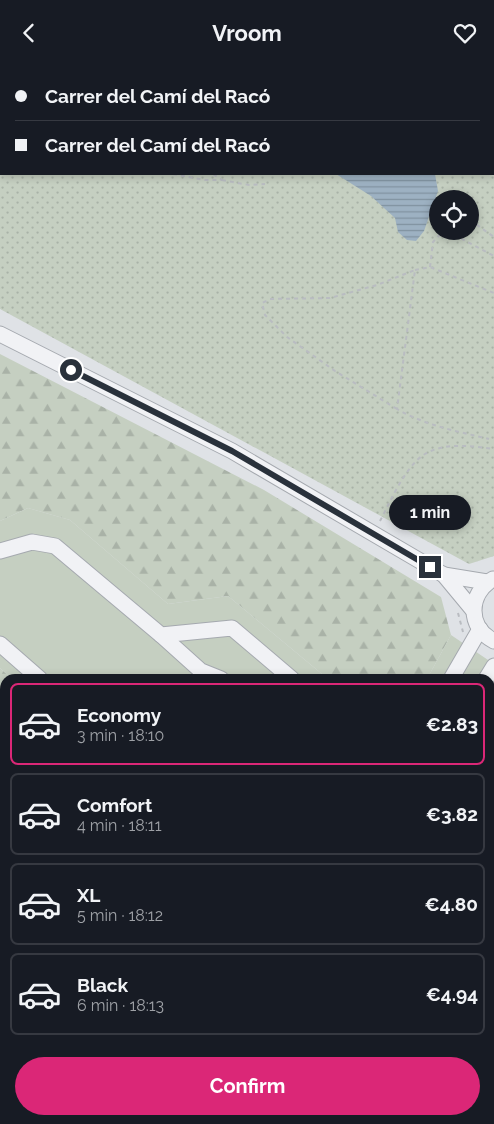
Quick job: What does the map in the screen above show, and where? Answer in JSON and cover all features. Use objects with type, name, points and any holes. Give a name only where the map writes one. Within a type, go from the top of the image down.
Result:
[{"type":"street","points":[[0,334],[232,451],[444,575],[473,610],[476,623],[480,629],[494,641]]},
{"type":"street","points":[[0,551],[32,542],[55,546],[161,635],[200,671],[208,674]]},
{"type":"street","points":[[444,575],[490,580]]},
{"type":"street","points":[[473,610],[477,594],[490,580]]},
{"type":"street","points":[[161,635],[232,628],[286,674]]},
{"type":"street","points":[[454,674],[480,629]]},
{"type":"street","points":[[0,644],[34,674]]},
{"type":"path","points":[[178,175],[205,181],[222,180],[249,185],[266,184]]},
{"type":"path","points":[[214,175],[222,180]]},
{"type":"path","points":[[479,226],[494,237]]},
{"type":"path","points":[[430,267],[435,240]]},
{"type":"path","points":[[464,240],[494,256]]},
{"type":"path","points":[[489,439],[431,425],[397,409],[335,371],[287,337],[265,315],[262,303],[270,299],[330,298],[377,285],[415,270],[430,267],[494,293]]},
{"type":"path","points":[[397,409],[415,270]]},
{"type":"path","points":[[373,534],[403,476],[424,454],[446,446],[477,446],[494,449]]},
{"type":"path","points":[[457,610],[464,638]]},
{"type":"green space","points":[[0,175],[494,175],[494,556],[469,564],[0,309]]},
{"type":"green space","points":[[0,354],[264,490],[441,597],[451,635],[430,674],[322,674],[228,596],[168,604],[70,520],[28,508],[0,521]]},
{"type":"green space","points":[[28,508],[70,520],[168,604],[228,596],[322,674],[7,674],[0,668],[0,521]]},
{"type":"green space","points":[[451,635],[494,664],[494,674],[430,674]]},
{"type":"green space","points":[[0,668],[7,674],[0,674]]},
{"type":"water","points":[[338,175],[435,175],[438,190],[429,190],[429,217],[424,231],[416,241],[407,240],[398,232],[395,218],[371,196]]},
{"type":"route","points":[[71,370],[232,451],[430,567]]}]
